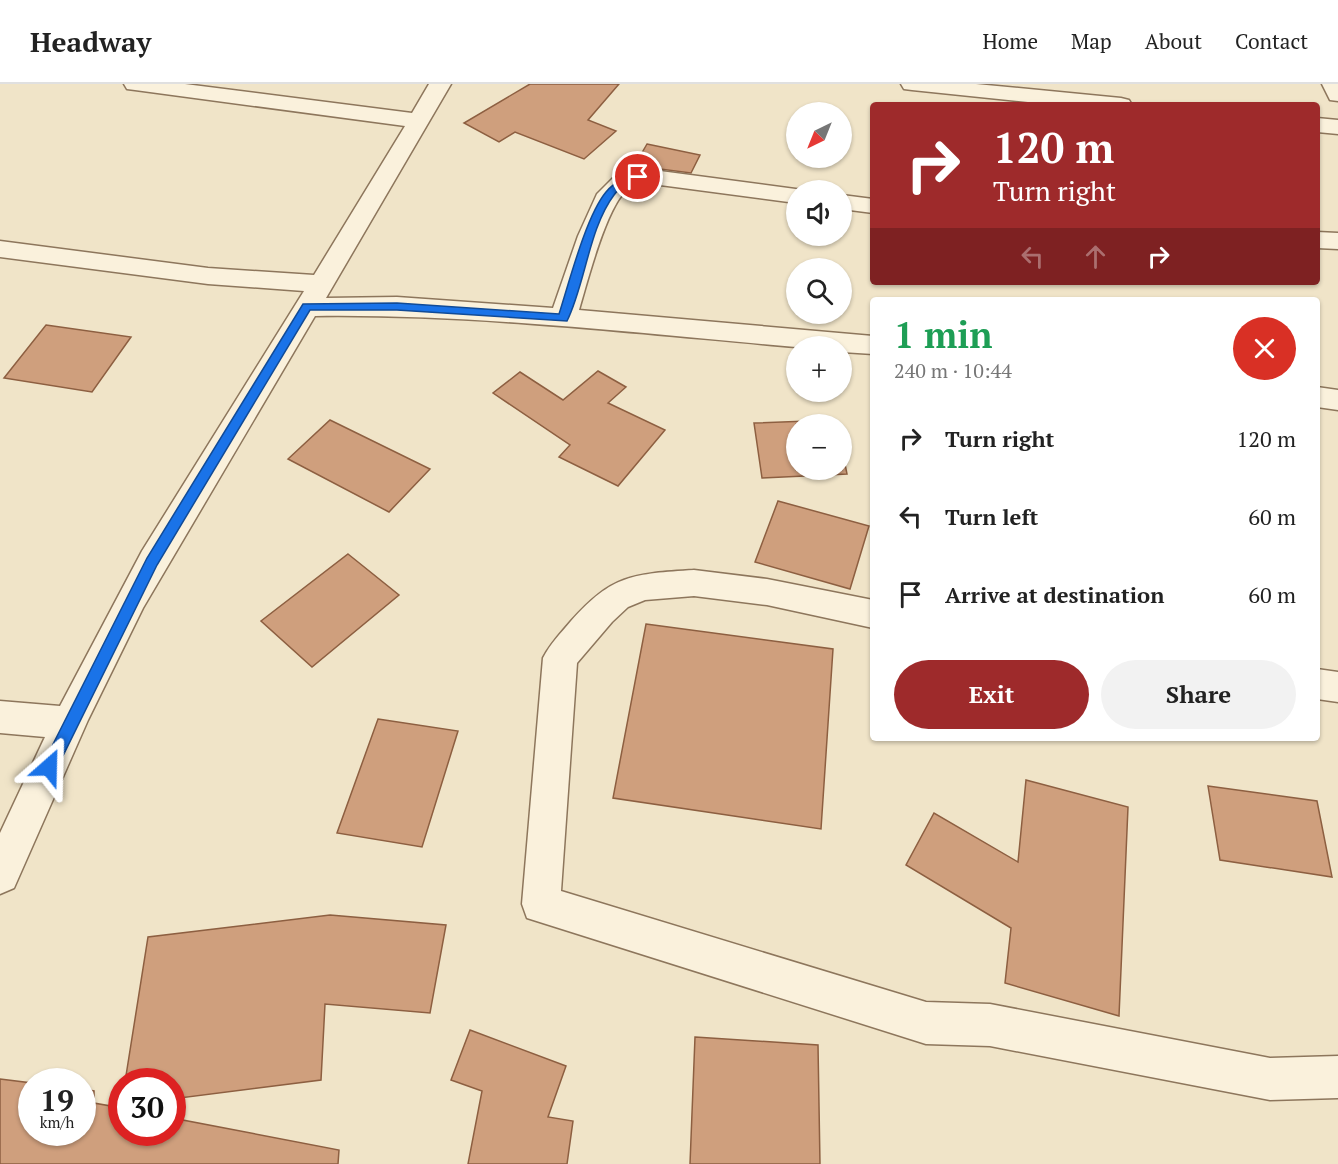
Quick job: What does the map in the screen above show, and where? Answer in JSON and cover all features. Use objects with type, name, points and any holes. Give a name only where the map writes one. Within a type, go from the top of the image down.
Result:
[{"type":"street","points":[[135,84],[420,120]]},
{"type":"street","points":[[0,875],[69,723],[152,562],[393,168],[440,84]]},
{"type":"street","points":[[912,84],[1091,102]]},
{"type":"street","points":[[1333,84],[1338,94]]},
{"type":"street","points":[[1320,125],[1338,127]]},
{"type":"street","points":[[563,318],[590,236],[609,194],[621,183],[638,177],[660,178],[786,195]]},
{"type":"street","points":[[852,203],[870,206]]},
{"type":"street","points":[[1320,240],[1338,241]]},
{"type":"street","points":[[0,249],[208,276],[314,295],[397,306],[870,345]]},
{"type":"street","points":[[0,270],[33,253]]},
{"type":"street","points":[[1320,397],[1338,400]]},
{"type":"street","points":[[870,613],[767,592],[694,583],[643,587],[617,597],[600,612],[560,658],[541,904],[926,1023],[990,1025],[1062,1041],[1270,1078],[1338,1077]]},
{"type":"street","points":[[1320,684],[1338,687]]},
{"type":"street","points":[[0,717],[69,723]]},
{"type":"building","points":[[530,84],[619,84],[588,120],[616,131],[584,159],[515,132],[499,142],[464,123]]},
{"type":"building","points":[[647,144],[700,155],[691,173],[660,169],[632,170]]},
{"type":"building","points":[[46,325],[131,337],[92,392],[4,378]]},
{"type":"building","points":[[598,371],[626,387],[608,403],[665,430],[618,486],[559,457],[570,445],[493,393],[520,372],[563,400]]},
{"type":"building","points":[[330,420],[430,469],[389,512],[288,459]]},
{"type":"building","points":[[786,422],[786,477],[762,478],[754,423]]},
{"type":"building","points":[[778,501],[869,526],[850,589],[755,562]]},
{"type":"building","points":[[348,554],[399,595],[312,667],[261,621]]},
{"type":"building","points":[[646,624],[833,649],[821,829],[613,798]]},
{"type":"building","points":[[378,719],[458,731],[422,847],[337,833]]},
{"type":"building","points":[[1026,780],[1128,807],[1119,1016],[1005,983],[1011,928],[906,865],[934,813],[1018,862]]},
{"type":"building","points":[[1208,786],[1317,801],[1332,877],[1220,860]]},
{"type":"building","points":[[330,915],[446,925],[430,1013],[325,1004],[321,1080],[186,1097],[186,1068],[127,1068],[148,937]]},
{"type":"building","points":[[470,1030],[566,1066],[548,1117],[573,1121],[567,1164],[468,1164],[482,1091],[451,1080]]},
{"type":"building","points":[[695,1037],[818,1045],[820,1164],[690,1164]]},
{"type":"building","points":[[0,1079],[18,1081],[18,1146],[96,1146],[96,1103],[108,1106],[108,1146],[186,1146],[186,1121],[339,1150],[338,1164],[0,1164]]},
{"type":"route","points":[[49,767],[69,723],[152,562],[307,307],[397,306],[563,318],[590,236],[609,194],[621,183],[638,177]]}]
